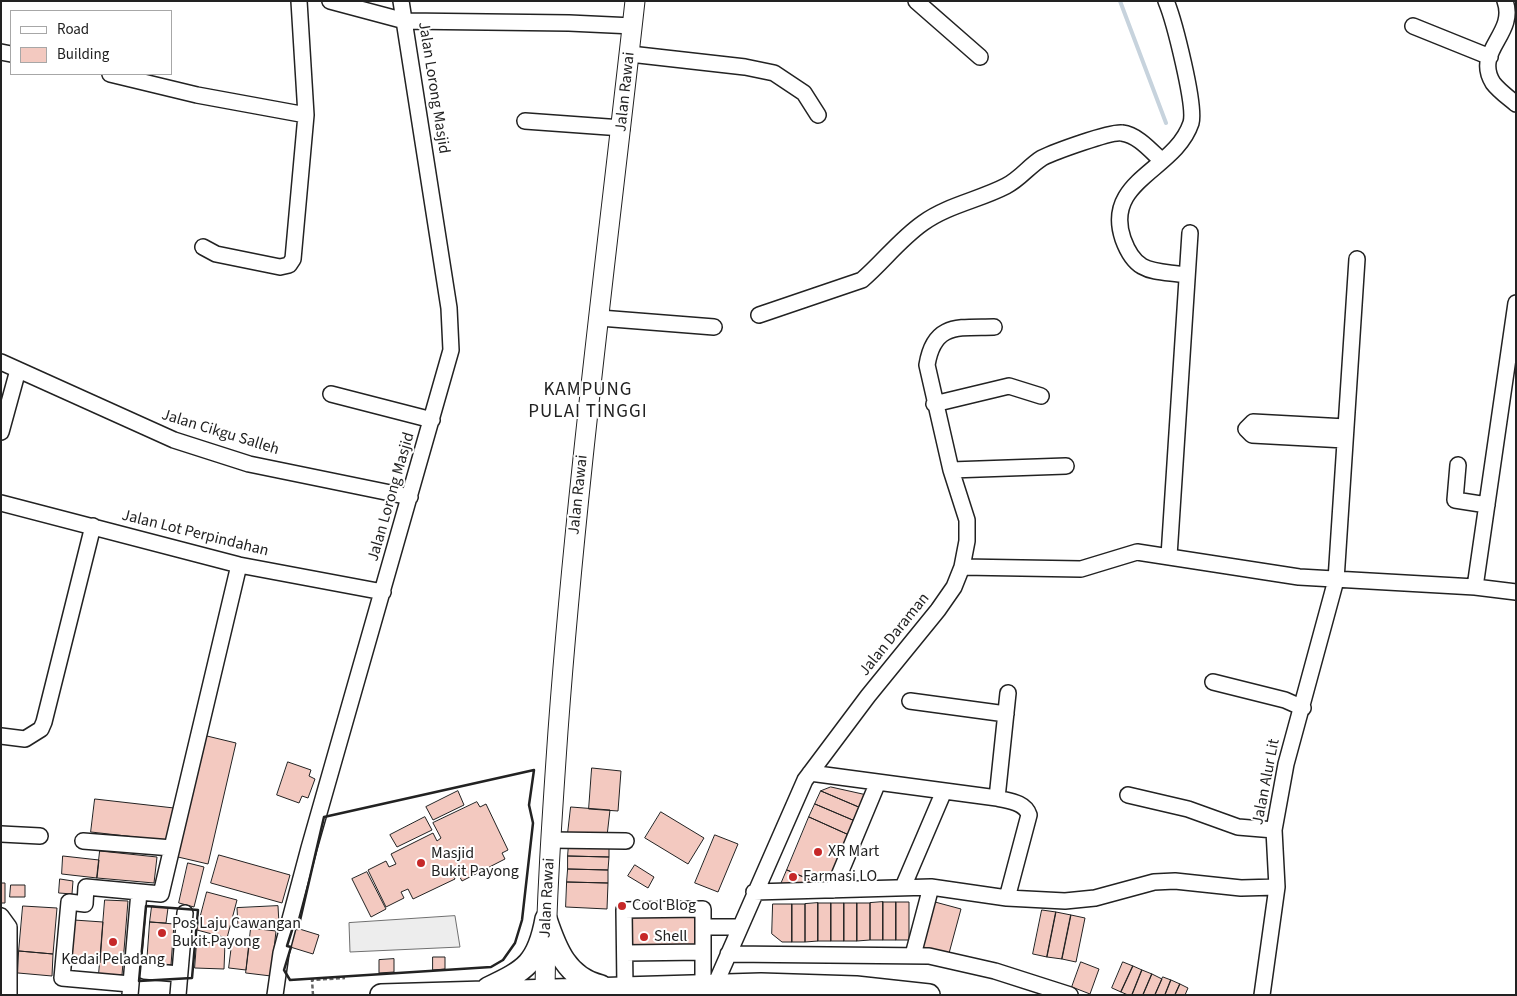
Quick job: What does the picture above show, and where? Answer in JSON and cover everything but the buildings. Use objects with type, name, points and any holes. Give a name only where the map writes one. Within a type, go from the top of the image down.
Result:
[{"type":"highway","points":[[546,919],[554,942],[566,964],[592,984],[618,988]]},
{"type":"highway","points":[[480,992],[511,978],[526,967],[542,943],[546,919]]},
{"type":"highway","points":[[381,995],[709,986],[830,986],[930,995]]},
{"type":"main road","name":"Jalan Rawai","points":[[545,992],[550,840],[575,520],[622,128],[635,1]]},
{"type":"street","points":[[203,247],[216,254],[280,267],[289,265],[293,259],[306,115],[299,1]]},
{"type":"street","points":[[330,1],[405,21],[633,26]]},
{"type":"street","name":"Jalan Lorong Masjid","points":[[275,995],[281,953],[306,858],[448,366],[451,322],[401,1]]},
{"type":"street","points":[[916,1],[980,57]]},
{"type":"street","points":[[1166,1],[1192,104],[1191,122],[1182,138],[1162,162],[1130,188],[1119,211],[1121,232],[1128,252],[1138,265],[1146,269],[1186,275]]},
{"type":"street","points":[[1505,1],[1510,12],[1511,21],[1490,57],[1488,74],[1494,84],[1516,104]]},
{"type":"street","points":[[1413,26],[1490,57]]},
{"type":"street","points":[[630,54],[745,67],[774,74],[804,93],[818,115]]},
{"type":"street","points":[[114,75],[197,95],[306,115]]},
{"type":"street","points":[[525,121],[622,128]]},
{"type":"street","points":[[759,316],[862,280],[893,247],[924,222],[942,211],[1009,185],[1044,157],[1122,132],[1137,139],[1162,162]]},
{"type":"street","points":[[1169,556],[1190,233]]},
{"type":"street","name":"Jalan Alur Lit","points":[[1262,995],[1277,888],[1274,830],[1286,764],[1336,580],[1357,259]]},
{"type":"street","points":[[1475,587],[1487,505],[1509,398],[1516,302]]},
{"type":"street","points":[[600,318],[714,328]]},
{"type":"street","name":"Jalan Daraman","points":[[709,986],[728,954],[754,892],[810,773],[868,696],[954,588],[962,567],[967,541],[967,520],[951,470],[934,404],[927,365],[933,342],[949,329],[994,327]]},
{"type":"street","name":"Jalan Cikgu Salleh","points":[[1,362],[174,440],[249,464],[410,497]]},
{"type":"street","points":[[1,432],[18,370]]},
{"type":"street","points":[[934,404],[1009,386],[1042,396]]},
{"type":"street","points":[[331,394],[432,420]]},
{"type":"street","points":[[1253,422],[1345,434],[1252,435],[1246,429],[1253,422]]},
{"type":"street","points":[[1458,465],[1455,500],[1487,505]]},
{"type":"street","points":[[951,470],[1066,466]]},
{"type":"street","name":"Jalan Lot Perpindahan","points":[[1,503],[239,565],[383,592]]},
{"type":"street","points":[[1,736],[26,739],[41,729],[93,526]]},
{"type":"street","points":[[962,567],[1081,569],[1096,566],[1128,553],[1169,556],[1299,577],[1475,587],[1516,592]]},
{"type":"street","points":[[139,892],[130,989],[62,978],[69,902],[85,904],[86,887],[161,894],[239,565]]},
{"type":"street","points":[[1213,682],[1286,700],[1302,708]]},
{"type":"street","points":[[997,798],[1008,693]]},
{"type":"street","points":[[910,701],[1006,714]]},
{"type":"street","points":[[810,773],[997,798],[1027,808],[1029,815],[1007,898]]},
{"type":"street","points":[[833,890],[878,782]]},
{"type":"street","points":[[903,888],[944,791]]},
{"type":"street","points":[[1128,795],[1188,809],[1238,826],[1274,830]]},
{"type":"street","points":[[1,834],[40,836]]},
{"type":"street","points":[[550,840],[626,841]]},
{"type":"street","points":[[83,841],[172,848]]},
{"type":"street","points":[[754,892],[931,887],[1007,898],[1065,901],[1087,900],[1154,882],[1175,881],[1241,888],[1277,888]]},
{"type":"street","points":[[913,955],[931,887]]},
{"type":"street","points":[[618,988],[625,953],[624,910],[703,909],[703,952],[709,986]]},
{"type":"street","points":[[178,995],[185,913]]},
{"type":"street","points":[[1,916],[9,927],[9,995]]},
{"type":"street","points":[[703,927],[740,928]]},
{"type":"street","points":[[625,953],[703,952]]},
{"type":"street","points":[[728,954],[913,955],[942,958],[995,971],[1070,995]]},
{"type":"street","points":[[144,971],[180,974]]},
{"type":"path","points":[[313,995],[312,980],[345,978]]},
{"type":"shaded area","points":[[455,916],[460,947],[350,952],[349,923]]},
{"type":"waterway","points":[[1120,1],[1166,123]]},
{"type":"wall","points":[[534,770],[529,805],[533,823],[522,920],[515,943],[503,960],[491,967],[290,980],[284,970],[291,947],[287,946],[293,927],[298,929],[324,817],[534,770]]},
{"type":"wall","points":[[146,906],[198,910],[192,978],[139,981],[146,906]]},
{"type":"place","name":"XR Mart","points":[[818,852]]},
{"type":"place","name":"Masjid Bukit Payong","points":[[421,863]]},
{"type":"place","name":"Farmasi LO","points":[[793,877]]},
{"type":"place","name":"Cool Blog","points":[[622,906]]},
{"type":"place","name":"Pos Laju Cawangan Bukit Payong","points":[[162,933]]},
{"type":"place","name":"Shell","points":[[644,937]]},
{"type":"place","name":"Kedai Peladang","points":[[113,942]]},
{"type":"district","name":"KAMPUNG PULAI TINGGI","points":[[588,402]]}]
